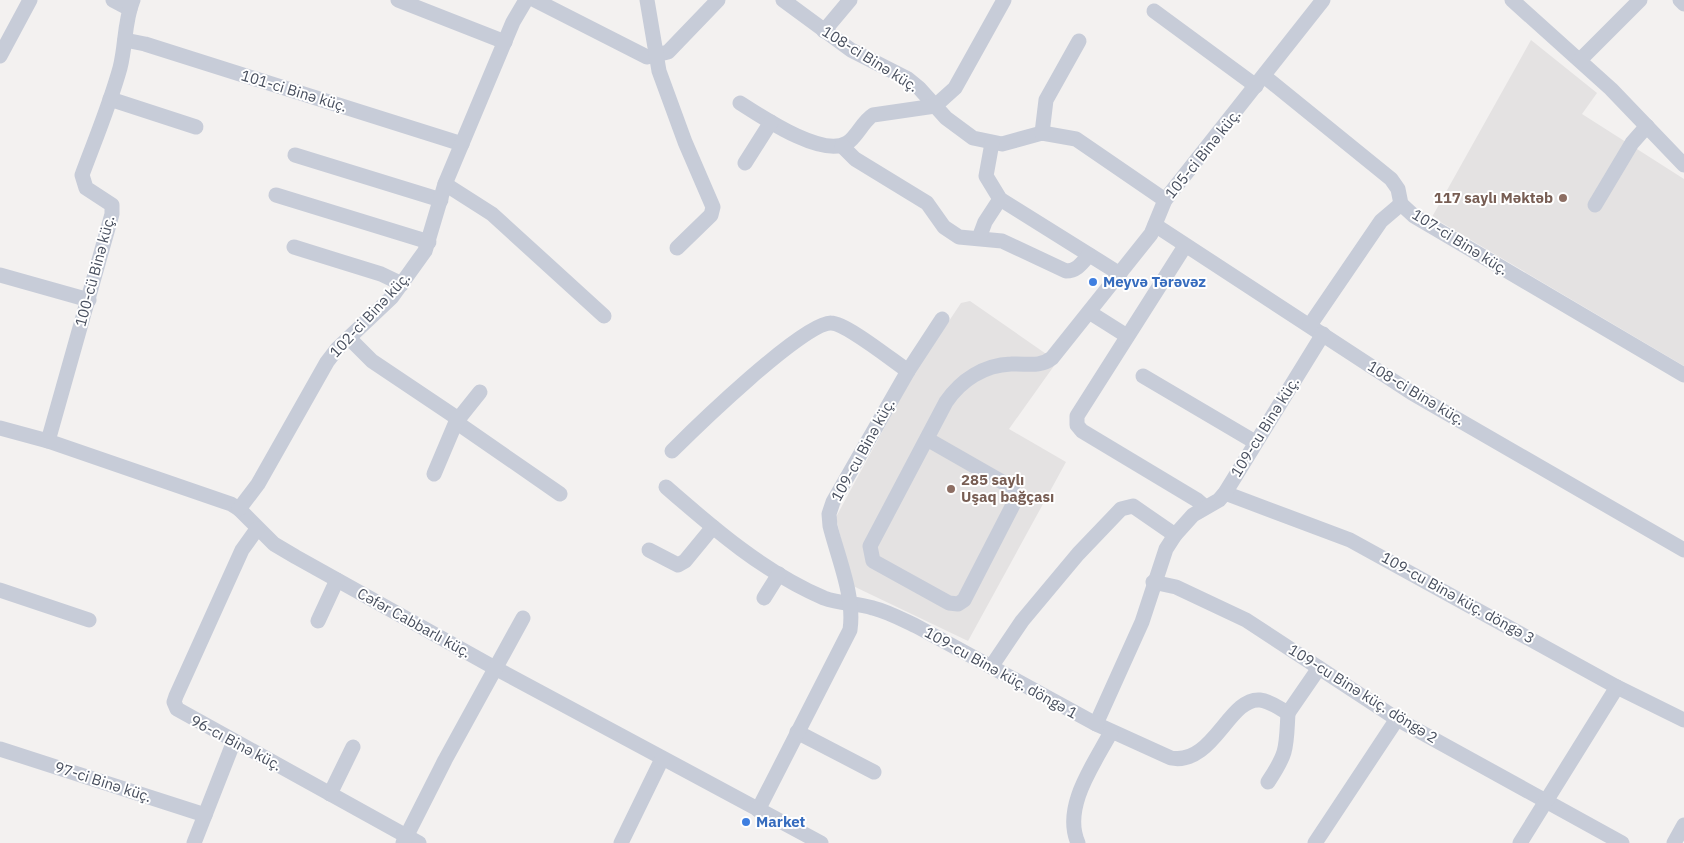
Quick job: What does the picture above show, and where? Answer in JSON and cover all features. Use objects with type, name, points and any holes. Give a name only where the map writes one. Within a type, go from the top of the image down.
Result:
[{"type":"street","points":[[0,56],[30,0]]},
{"type":"street","points":[[113,0],[132,5]]},
{"type":"street","points":[[398,0],[505,42]]},
{"type":"street","name":"102-ci Binə küç.","points":[[238,509],[258,484],[327,362],[402,284],[418,264],[429,242],[445,184],[505,42],[526,0]]},
{"type":"street","points":[[535,0],[646,57],[668,52],[718,0]]},
{"type":"street","points":[[647,0],[656,56],[685,142],[713,207],[710,215],[677,248]]},
{"type":"street","name":"108-ci Binə küç.","points":[[783,0],[851,50],[908,79],[920,88],[935,106],[963,133],[992,143],[1002,144],[1042,134],[1076,139],[1165,200]]},
{"type":"street","points":[[824,31],[850,0]]},
{"type":"street","points":[[740,103],[771,122],[820,145],[832,148],[842,146],[849,142],[873,115],[935,106],[955,88],[1004,0]]},
{"type":"street","points":[[1512,0],[1580,60],[1684,165]]},
{"type":"street","points":[[1580,60],[1640,0]]},
{"type":"street","points":[[1680,0],[1684,4]]},
{"type":"street","name":"105-ci Binə küç.","points":[[927,439],[946,402],[963,382],[992,367],[1012,364],[1039,365],[1045,364],[1052,358],[1120,274],[1155,225],[1165,200],[1260,81],[1317,2]]},
{"type":"street","name":"100-cü Binə küç.","points":[[48,441],[112,214],[112,205],[86,188],[82,175],[110,99],[122,59],[132,5]]},
{"type":"street","name":"107-ci Binə küç.","points":[[1154,11],[1260,81],[1391,179],[1398,189],[1401,204],[1414,216],[1684,375]]},
{"type":"street","name":"101-ci Binə küç.","points":[[125,40],[145,44],[462,144]]},
{"type":"street","points":[[1042,134],[1043,110],[1046,100],[1079,41]]},
{"type":"street","points":[[110,99],[196,127]]},
{"type":"street","points":[[745,163],[771,122]]},
{"type":"street","points":[[1595,204],[1632,143],[1647,126]]},
{"type":"street","points":[[992,143],[986,176],[1000,199],[1120,274]]},
{"type":"street","points":[[842,146],[855,159],[927,203],[944,226],[951,232],[968,239],[979,238],[1002,241],[1066,271],[1072,271],[1078,267],[1089,254]]},
{"type":"street","points":[[295,155],[441,200]]},
{"type":"street","points":[[445,184],[492,214],[604,316]]},
{"type":"street","points":[[276,195],[429,242]]},
{"type":"street","points":[[979,238],[985,222],[1000,199]]},
{"type":"street","points":[[1310,325],[1381,221],[1401,204]]},
{"type":"street","name":"108-ci Binə küç.","points":[[1155,225],[1412,393],[1684,550]]},
{"type":"street","points":[[1185,246],[1077,416],[1077,425],[1082,431],[1197,500],[1205,507]]},
{"type":"street","points":[[294,247],[381,274],[402,284]]},
{"type":"street","points":[[0,275],[88,300]]},
{"type":"street","points":[[1089,312],[1127,336]]},
{"type":"street","name":"109-cu Binə küç.","points":[[758,810],[850,630],[850,604],[830,526],[829,514],[833,502],[908,371],[942,319]]},
{"type":"street","points":[[672,451],[709,415],[783,351],[822,324],[840,324],[908,371]]},
{"type":"street","name":"109-cu Binə küç.","points":[[1096,724],[1142,622],[1153,582],[1166,549],[1175,534],[1193,515],[1219,500],[1225,493],[1323,334]]},
{"type":"street","points":[[348,338],[372,361],[457,418],[456,422],[560,494]]},
{"type":"street","points":[[1143,376],[1255,442]]},
{"type":"street","points":[[434,474],[456,422],[480,392]]},
{"type":"street","name":"Cəfər Cabbarlı küç.","points":[[0,428],[48,441],[220,499],[238,509],[274,544],[495,668],[821,843]]},
{"type":"street","points":[[927,439],[1011,487],[1015,494],[1015,501],[964,600],[958,604],[949,602],[874,561],[870,553],[870,546],[927,439]]},
{"type":"street","name":"109-cu Binə küç. döngə 1","points":[[666,487],[713,527],[779,574],[822,597],[888,612],[1110,732],[1178,759],[1190,756],[1211,742],[1242,705],[1259,700],[1288,713]]},
{"type":"street","name":"109-cu Binə küç. döngə 3","points":[[1225,493],[1358,544],[1618,687],[1684,720]]},
{"type":"street","points":[[991,667],[1022,621],[1078,554],[1122,508],[1132,506],[1175,534]]},
{"type":"street","points":[[649,550],[678,564],[685,562],[713,527]]},
{"type":"street","name":"96-cı Binə küç.","points":[[257,529],[242,550],[174,702],[180,713],[330,794],[410,841]]},
{"type":"street","points":[[764,598],[779,574]]},
{"type":"street","points":[[318,621],[337,580]]},
{"type":"street","name":"109-cu Binə küç. döngə 2","points":[[1153,582],[1176,587],[1220,606],[1246,620],[1397,719],[1546,799],[1622,843]]},
{"type":"street","points":[[0,590],[89,620]]},
{"type":"street","points":[[410,841],[495,668],[523,618]]},
{"type":"street","points":[[1268,782],[1283,760],[1286,751],[1288,713],[1320,668]]},
{"type":"street","points":[[1520,843],[1618,687]]},
{"type":"street","points":[[1316,843],[1397,719]]},
{"type":"street","points":[[797,732],[874,772]]},
{"type":"street","points":[[1078,843],[1073,830],[1074,804],[1110,732]]},
{"type":"street","points":[[194,843],[234,741]]},
{"type":"street","points":[[330,794],[353,747]]},
{"type":"street","name":"97-ci Binə küç.","points":[[0,749],[205,815]]},
{"type":"street","points":[[621,843],[662,759]]},
{"type":"street","points":[[1674,843],[1684,825]]},
{"type":"shaded area","name":"117 saylı Məktəb","points":[[1531,40],[1597,93],[1582,114],[1684,179],[1684,366],[1432,217]]},
{"type":"shaded area","name":"285 saylı Uşaq bağçası","points":[[970,301],[1052,358],[1056,363],[1009,429],[1066,462],[968,641],[851,585],[836,517],[913,375],[961,303]]},
{"type":"place","name":"117 saylı Məktəb","points":[[1563,198]]},
{"type":"place","name":"Meyvə Tərəvəz","points":[[1093,282]]},
{"type":"place","name":"285 saylı Uşaq bağçası","points":[[951,489]]},
{"type":"place","name":"Market","points":[[746,822]]}]
